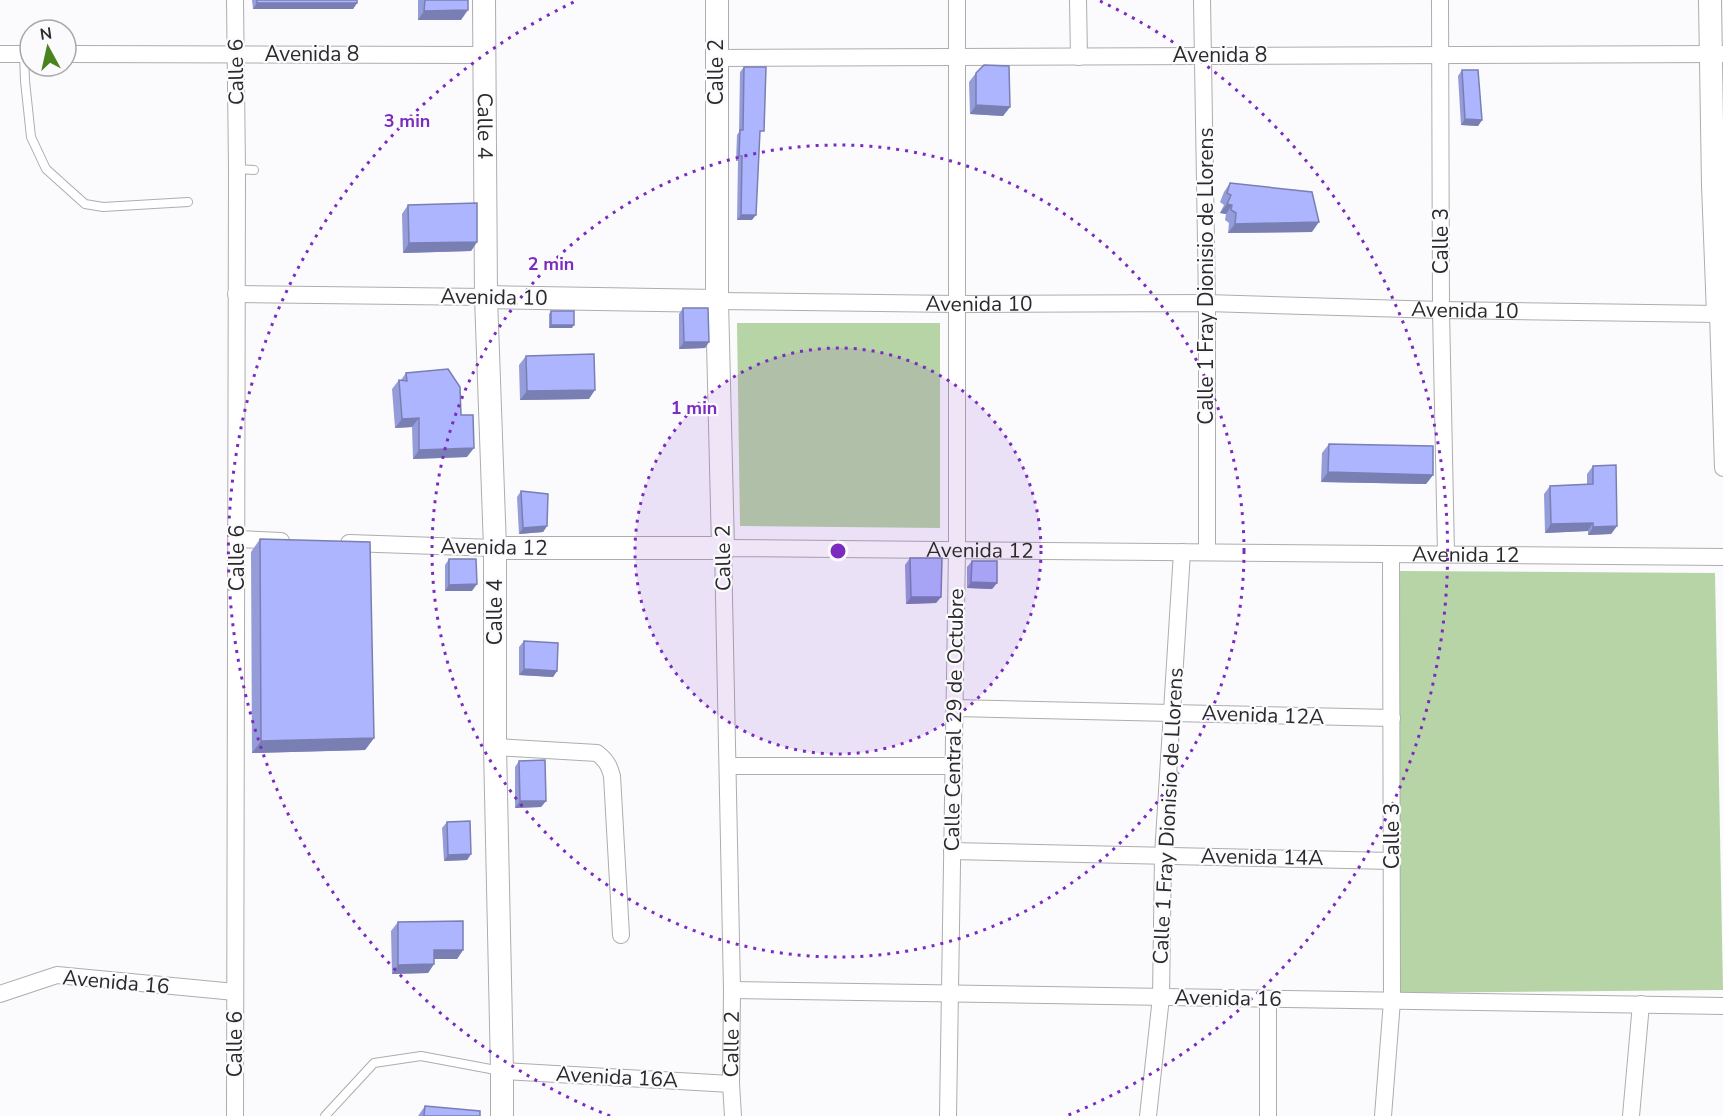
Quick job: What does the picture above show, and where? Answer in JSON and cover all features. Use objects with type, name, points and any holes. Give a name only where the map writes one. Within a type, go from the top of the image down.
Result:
[{"type":"street","name":"Calle 6","points":[[235,0],[237,169],[235,1116]]},
{"type":"street","name":"Calle 4","points":[[484,0],[486,297],[495,548],[495,747],[502,1116]]},
{"type":"street","name":"Calle 2","points":[[717,0],[717,301],[728,766],[733,1116]]},
{"type":"street","name":"Calle Central 29 de Octubre","points":[[948,1116],[957,550],[957,0]]},
{"type":"street","points":[[1078,0],[1079,57]]},
{"type":"street","name":"Calle 1 Fray Dionisio de Llorens","points":[[1202,0],[1207,303],[1207,552]]},
{"type":"street","name":"Calle 3","points":[[1440,0],[1441,310],[1446,554]]},
{"type":"street","points":[[1710,0],[1716,54],[1723,468]]},
{"type":"street","points":[[0,54],[18,54]]},
{"type":"street","name":"Avenida 8","points":[[78,54],[485,55]]},
{"type":"street","name":"Avenida 8","points":[[716,58],[1716,54]]},
{"type":"street","name":"Avenida 10","points":[[236,294],[957,304],[1207,303],[1441,310],[1720,314]]},
{"type":"street","points":[[237,539],[296,541]]},
{"type":"street","name":"Avenida 12","points":[[331,542],[495,548],[1723,557]]},
{"type":"street","name":"Calle 1 Fray Dionisio de Llorens","points":[[1148,1116],[1161,997],[1163,855],[1182,552]]},
{"type":"street","name":"Calle 3","points":[[1383,1116],[1392,1001],[1392,555]]},
{"type":"street","name":"Avenida 12A","points":[[955,708],[1392,718]]},
{"type":"street","points":[[495,747],[597,753],[605,759],[612,776],[621,935]]},
{"type":"street","points":[[728,766],[954,766]]},
{"type":"street","name":"Avenida 14A","points":[[952,851],[1392,861]]},
{"type":"street","name":"Avenida 16","points":[[0,994],[57,975],[235,992]]},
{"type":"street","name":"Avenida 16","points":[[732,990],[1723,1006]]},
{"type":"street","points":[[1268,999],[1268,1116]]},
{"type":"street","points":[[1631,1116],[1641,1004]]},
{"type":"street","name":"Avenida 16A","points":[[502,1071],[731,1083]]},
{"type":"lane","points":[[25,78],[32,136],[46,169],[85,204],[103,207],[188,202]]},
{"type":"lane","points":[[237,169],[254,170]]},
{"type":"lane","points":[[325,1116],[374,1063],[421,1056],[502,1071]]},
{"type":"green space","points":[[737,323],[940,323],[940,528],[740,526]]},
{"type":"green space","points":[[1400,571],[1715,573],[1723,990],[1399,993]]},
{"type":"building","points":[[257,0],[357,0],[357,3],[257,3]]},
{"type":"building","points":[[425,0],[468,0],[468,10],[424,11]]},
{"type":"building","points":[[984,65],[1009,66],[1010,107],[976,105],[976,73]]},
{"type":"building","points":[[744,67],[766,67],[764,131],[760,131],[756,215],[741,215],[742,156],[739,156],[740,130],[743,130]]},
{"type":"building","points":[[1462,70],[1478,70],[1482,120],[1465,119]]},
{"type":"building","points":[[1230,183],[1312,192],[1319,222],[1235,224],[1236,213],[1231,210],[1232,205],[1227,204],[1231,195],[1227,193]]},
{"type":"building","points":[[477,203],[477,242],[409,243],[408,205]]},
{"type":"building","points":[[683,308],[708,308],[709,342],[684,342]]},
{"type":"building","points":[[551,311],[574,311],[574,325],[551,325]]},
{"type":"building","points":[[594,354],[595,390],[527,391],[526,356]]},
{"type":"building","points":[[448,369],[460,387],[461,415],[473,415],[474,448],[419,450],[419,418],[402,419],[399,380],[407,381],[406,373]]},
{"type":"building","points":[[1329,444],[1433,446],[1433,475],[1328,472]]},
{"type":"building","points":[[1616,465],[1617,526],[1593,527],[1593,523],[1551,524],[1550,486],[1593,484],[1593,466]]},
{"type":"building","points":[[521,491],[548,494],[547,526],[523,528]]},
{"type":"building","points":[[260,539],[370,542],[374,738],[261,741]]},
{"type":"building","points":[[910,558],[942,558],[941,597],[911,597]]},
{"type":"building","points":[[449,559],[476,559],[477,584],[449,585]]},
{"type":"building","points":[[972,561],[997,561],[997,583],[971,582]]},
{"type":"building","points":[[524,641],[558,643],[557,671],[524,669]]},
{"type":"building","points":[[545,760],[546,801],[520,801],[519,761]]},
{"type":"building","points":[[470,821],[471,854],[448,855],[447,822]]},
{"type":"building","points":[[463,921],[463,950],[434,950],[434,964],[398,965],[398,922]]},
{"type":"building","points":[[425,1106],[480,1111],[480,1116],[424,1116]]}]
